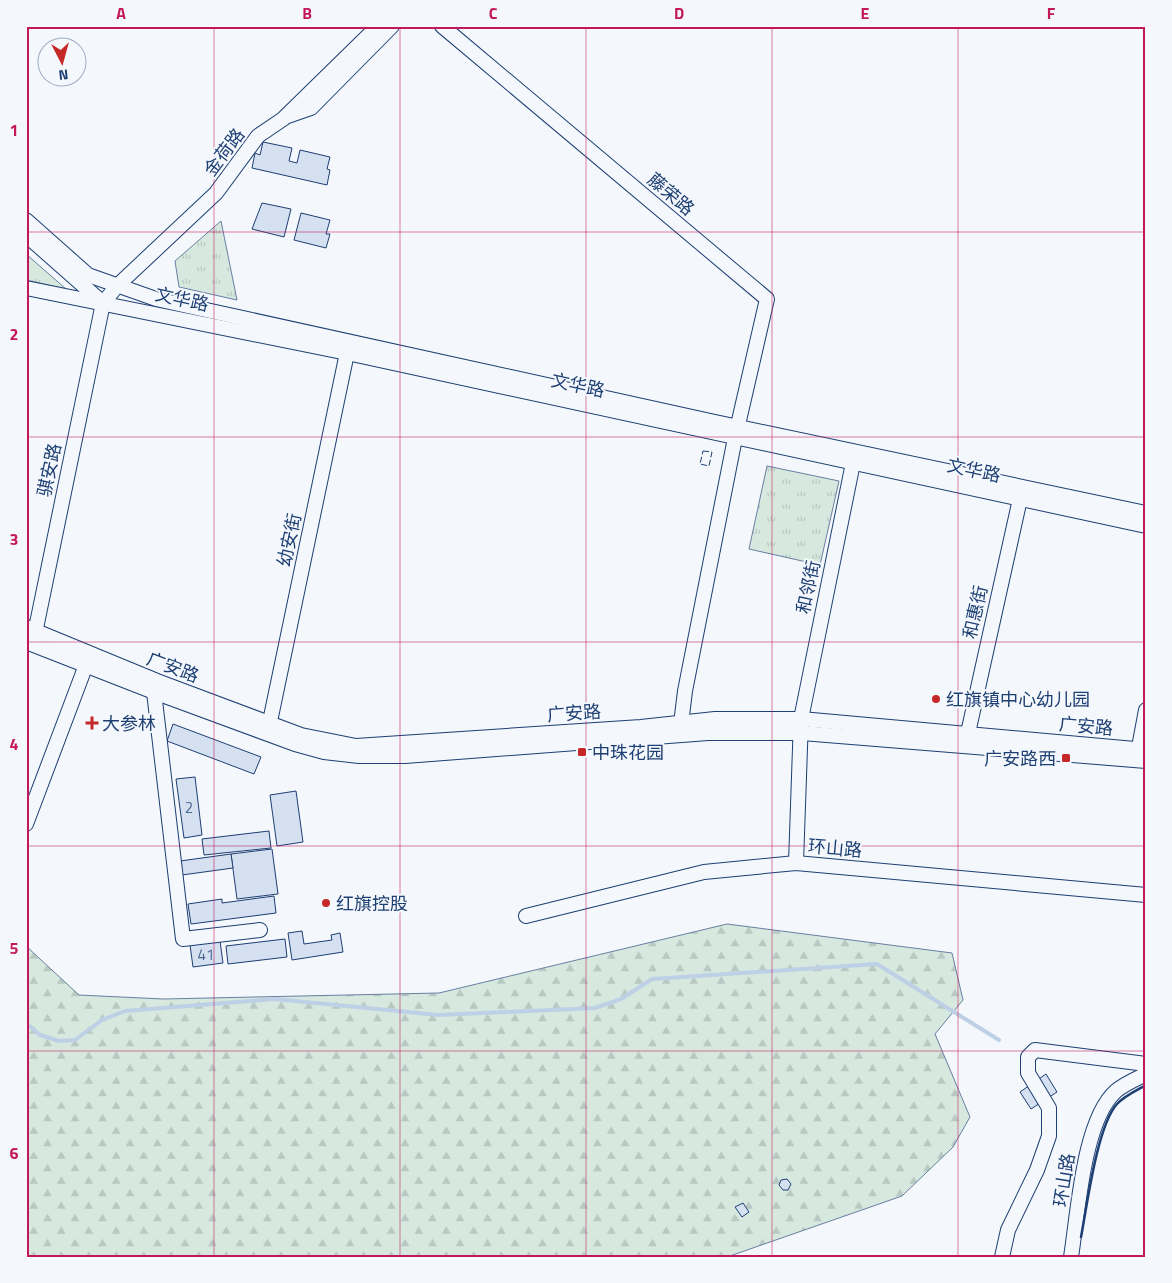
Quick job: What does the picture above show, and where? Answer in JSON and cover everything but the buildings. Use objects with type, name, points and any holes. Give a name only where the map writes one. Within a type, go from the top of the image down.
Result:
[{"type":"street","name":"金荷路","points":[[103,303],[117,286],[216,193],[258,136],[283,118],[378,26]]},
{"type":"street","points":[[283,118],[311,108],[392,26]]},
{"type":"street","name":"藤荣路","points":[[442,26],[767,299],[736,432]]},
{"type":"street","name":"文华路","points":[[26,220],[88,274],[156,299],[363,344],[736,432],[853,463],[1146,526]]},
{"type":"street","name":"文华路","points":[[26,235],[103,303],[736,432],[1146,513]]},
{"type":"street","points":[[26,288],[103,303]]},
{"type":"street","name":"骐安路","points":[[30,636],[103,303]]},
{"type":"street","points":[[346,353],[363,344]]},
{"type":"street","name":"幼安街","points":[[269,729],[346,353]]},
{"type":"street","points":[[680,729],[684,691],[736,432]]},
{"type":"street","name":"和邻街","points":[[796,863],[801,726],[853,463]]},
{"type":"street","name":"和惠街","points":[[966,740],[1020,499]]},
{"type":"street","name":"广安路","points":[[30,636],[86,665],[156,687]]},
{"type":"street","name":"广安路","points":[[30,636],[324,752],[359,756],[396,756],[680,729],[801,726],[1142,755]]},
{"type":"street","points":[[26,824],[86,665]]},
{"type":"street","points":[[156,687],[182,939],[260,930]]},
{"type":"street","points":[[1142,755],[1146,710]]},
{"type":"street","name":"环山路","points":[[526,916],[704,872],[796,863],[1146,895]]},
{"type":"street","points":[[1002,1257],[1008,1230],[1037,1170],[1049,1136],[1049,1108],[1028,1073],[1028,1057],[1035,1050],[1146,1064]]},
{"type":"street","name":"环山路","points":[[1071,1257],[1088,1146],[1094,1125],[1104,1106],[1116,1091],[1146,1074]]},
{"type":"green space","points":[[221,221],[237,300],[179,287],[175,261]]},
{"type":"green space","points":[[26,254],[66,289],[26,280]]},
{"type":"green space","points":[[767,466],[839,481],[820,565],[749,549]]},
{"type":"green space","points":[[727,924],[952,953],[963,1000],[935,1034],[970,1117],[953,1147],[902,1196],[727,1257],[26,1257],[26,946],[79,995],[163,999],[439,993]]},
{"type":"waterway","points":[[26,1023],[40,1035],[59,1041],[75,1040],[102,1020],[125,1011],[275,999],[438,1015],[595,1008],[621,999],[652,979],[877,964],[999,1040]]},
{"type":"fence","points":[[703,451],[712,452],[709,466],[700,464],[703,451]]},
{"type":"wall","points":[[1081,1237],[1098,1148],[1110,1115],[1120,1101],[1146,1085]]},
{"type":"place","name":"红旗镇中心幼儿园","points":[[936,699]]},
{"type":"place","name":"大参林","points":[[92,723]]},
{"type":"place","name":"中珠花园","points":[[582,752]]},
{"type":"place","name":"广安路西","points":[[1066,758]]},
{"type":"place","name":"红旗控股","points":[[326,903]]}]
